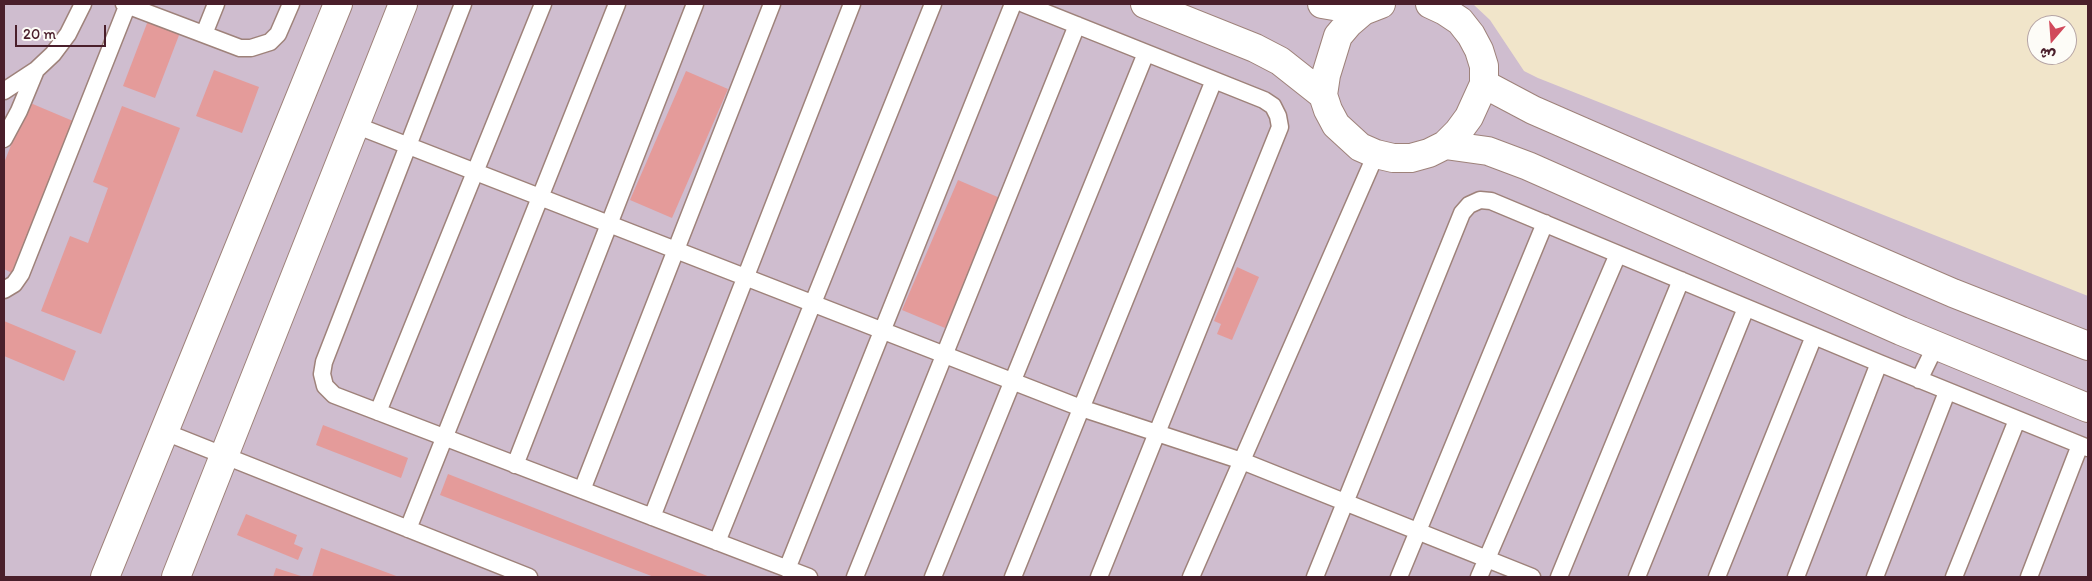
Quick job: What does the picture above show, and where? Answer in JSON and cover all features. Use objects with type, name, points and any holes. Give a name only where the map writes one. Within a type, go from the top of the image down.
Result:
[{"type":"street","points":[[105,577],[338,4]]},
{"type":"street","points":[[176,577],[403,4]]},
{"type":"street","points":[[1145,4],[1255,48],[1287,66],[1323,95]]},
{"type":"street","points":[[1322,4],[1372,7]]},
{"type":"street","points":[[1372,7],[1349,23],[1338,36],[1327,68],[1323,95],[1336,125],[1360,147],[1376,154],[1393,158],[1411,158],[1429,153],[1445,145],[1458,132],[1469,117],[1484,84],[1484,66],[1471,34],[1460,21],[1430,4]]},
{"type":"street","points":[[1484,84],[1547,117],[1884,263],[2088,346]]},
{"type":"street","points":[[1445,145],[1488,152],[1528,166],[1936,345],[2088,408]]},
{"type":"lane","points":[[4,92],[36,70],[53,54],[68,34],[83,4]]},
{"type":"lane","points":[[4,290],[14,284],[21,274],[126,4],[240,48],[251,48],[270,42],[278,34],[291,4]]},
{"type":"lane","points":[[204,34],[216,4]]},
{"type":"lane","points":[[463,4],[324,362],[322,374],[325,386],[334,395],[809,577]]},
{"type":"lane","points":[[378,412],[543,4]]},
{"type":"lane","points":[[408,529],[617,4]]},
{"type":"lane","points":[[515,464],[695,4]]},
{"type":"lane","points":[[582,490],[772,4]]},
{"type":"lane","points":[[652,517],[852,4]]},
{"type":"lane","points":[[717,542],[933,4]]},
{"type":"lane","points":[[787,569],[1013,4]]},
{"type":"lane","points":[[1024,4],[1264,100],[1273,106],[1278,116],[1280,127],[1099,577]]},
{"type":"lane","points":[[855,577],[1077,25]]},
{"type":"lane","points":[[934,577],[1146,53]]},
{"type":"lane","points":[[4,139],[19,111],[36,70]]},
{"type":"lane","points":[[1013,577],[1214,80]]},
{"type":"lane","points":[[355,125],[1081,408],[1242,461],[1532,577]]},
{"type":"lane","points":[[1191,577],[1376,154]]},
{"type":"lane","points":[[1315,577],[1462,213],[1469,205],[1480,200],[1491,200],[1947,392],[2084,446],[2029,577]]},
{"type":"lane","points":[[1399,577],[1545,223]]},
{"type":"lane","points":[[1479,577],[1618,254]]},
{"type":"lane","points":[[1559,577],[1681,280]]},
{"type":"lane","points":[[1636,577],[1746,308]]},
{"type":"lane","points":[[1717,577],[1814,336]]},
{"type":"lane","points":[[1919,380],[1936,345]]},
{"type":"lane","points":[[1796,577],[1879,363]]},
{"type":"lane","points":[[1875,577],[1947,392]]},
{"type":"lane","points":[[1954,577],[2017,420]]},
{"type":"lane","points":[[165,432],[529,577]]},
{"type":"shaded area","points":[[4,4],[1473,4],[1490,20],[1524,71],[1538,78],[2088,296],[2088,577],[4,577]]},
{"type":"building","points":[[149,18],[181,30],[155,98],[123,86]]},
{"type":"building","points":[[214,70],[259,87],[242,133],[196,116]]},
{"type":"building","points":[[686,71],[728,89],[672,218],[630,200]]},
{"type":"building","points":[[28,102],[73,121],[12,273],[4,269],[4,163]]},
{"type":"building","points":[[122,106],[180,128],[101,334],[41,311],[70,236],[88,243],[108,188],[93,182]]},
{"type":"building","points":[[958,180],[1000,198],[945,328],[902,310]]},
{"type":"building","points":[[1237,267],[1259,277],[1232,340],[1217,334],[1221,324],[1214,321]]},
{"type":"building","points":[[4,321],[76,351],[64,381],[4,356]]},
{"type":"building","points":[[323,425],[408,458],[401,478],[316,445]]},
{"type":"building","points":[[448,474],[710,577],[654,577],[440,495]]},
{"type":"building","points":[[246,514],[297,535],[294,544],[303,548],[298,560],[237,535]]},
{"type":"building","points":[[321,548],[399,577],[312,577]]},
{"type":"building","points":[[276,568],[304,577],[273,577]]}]
